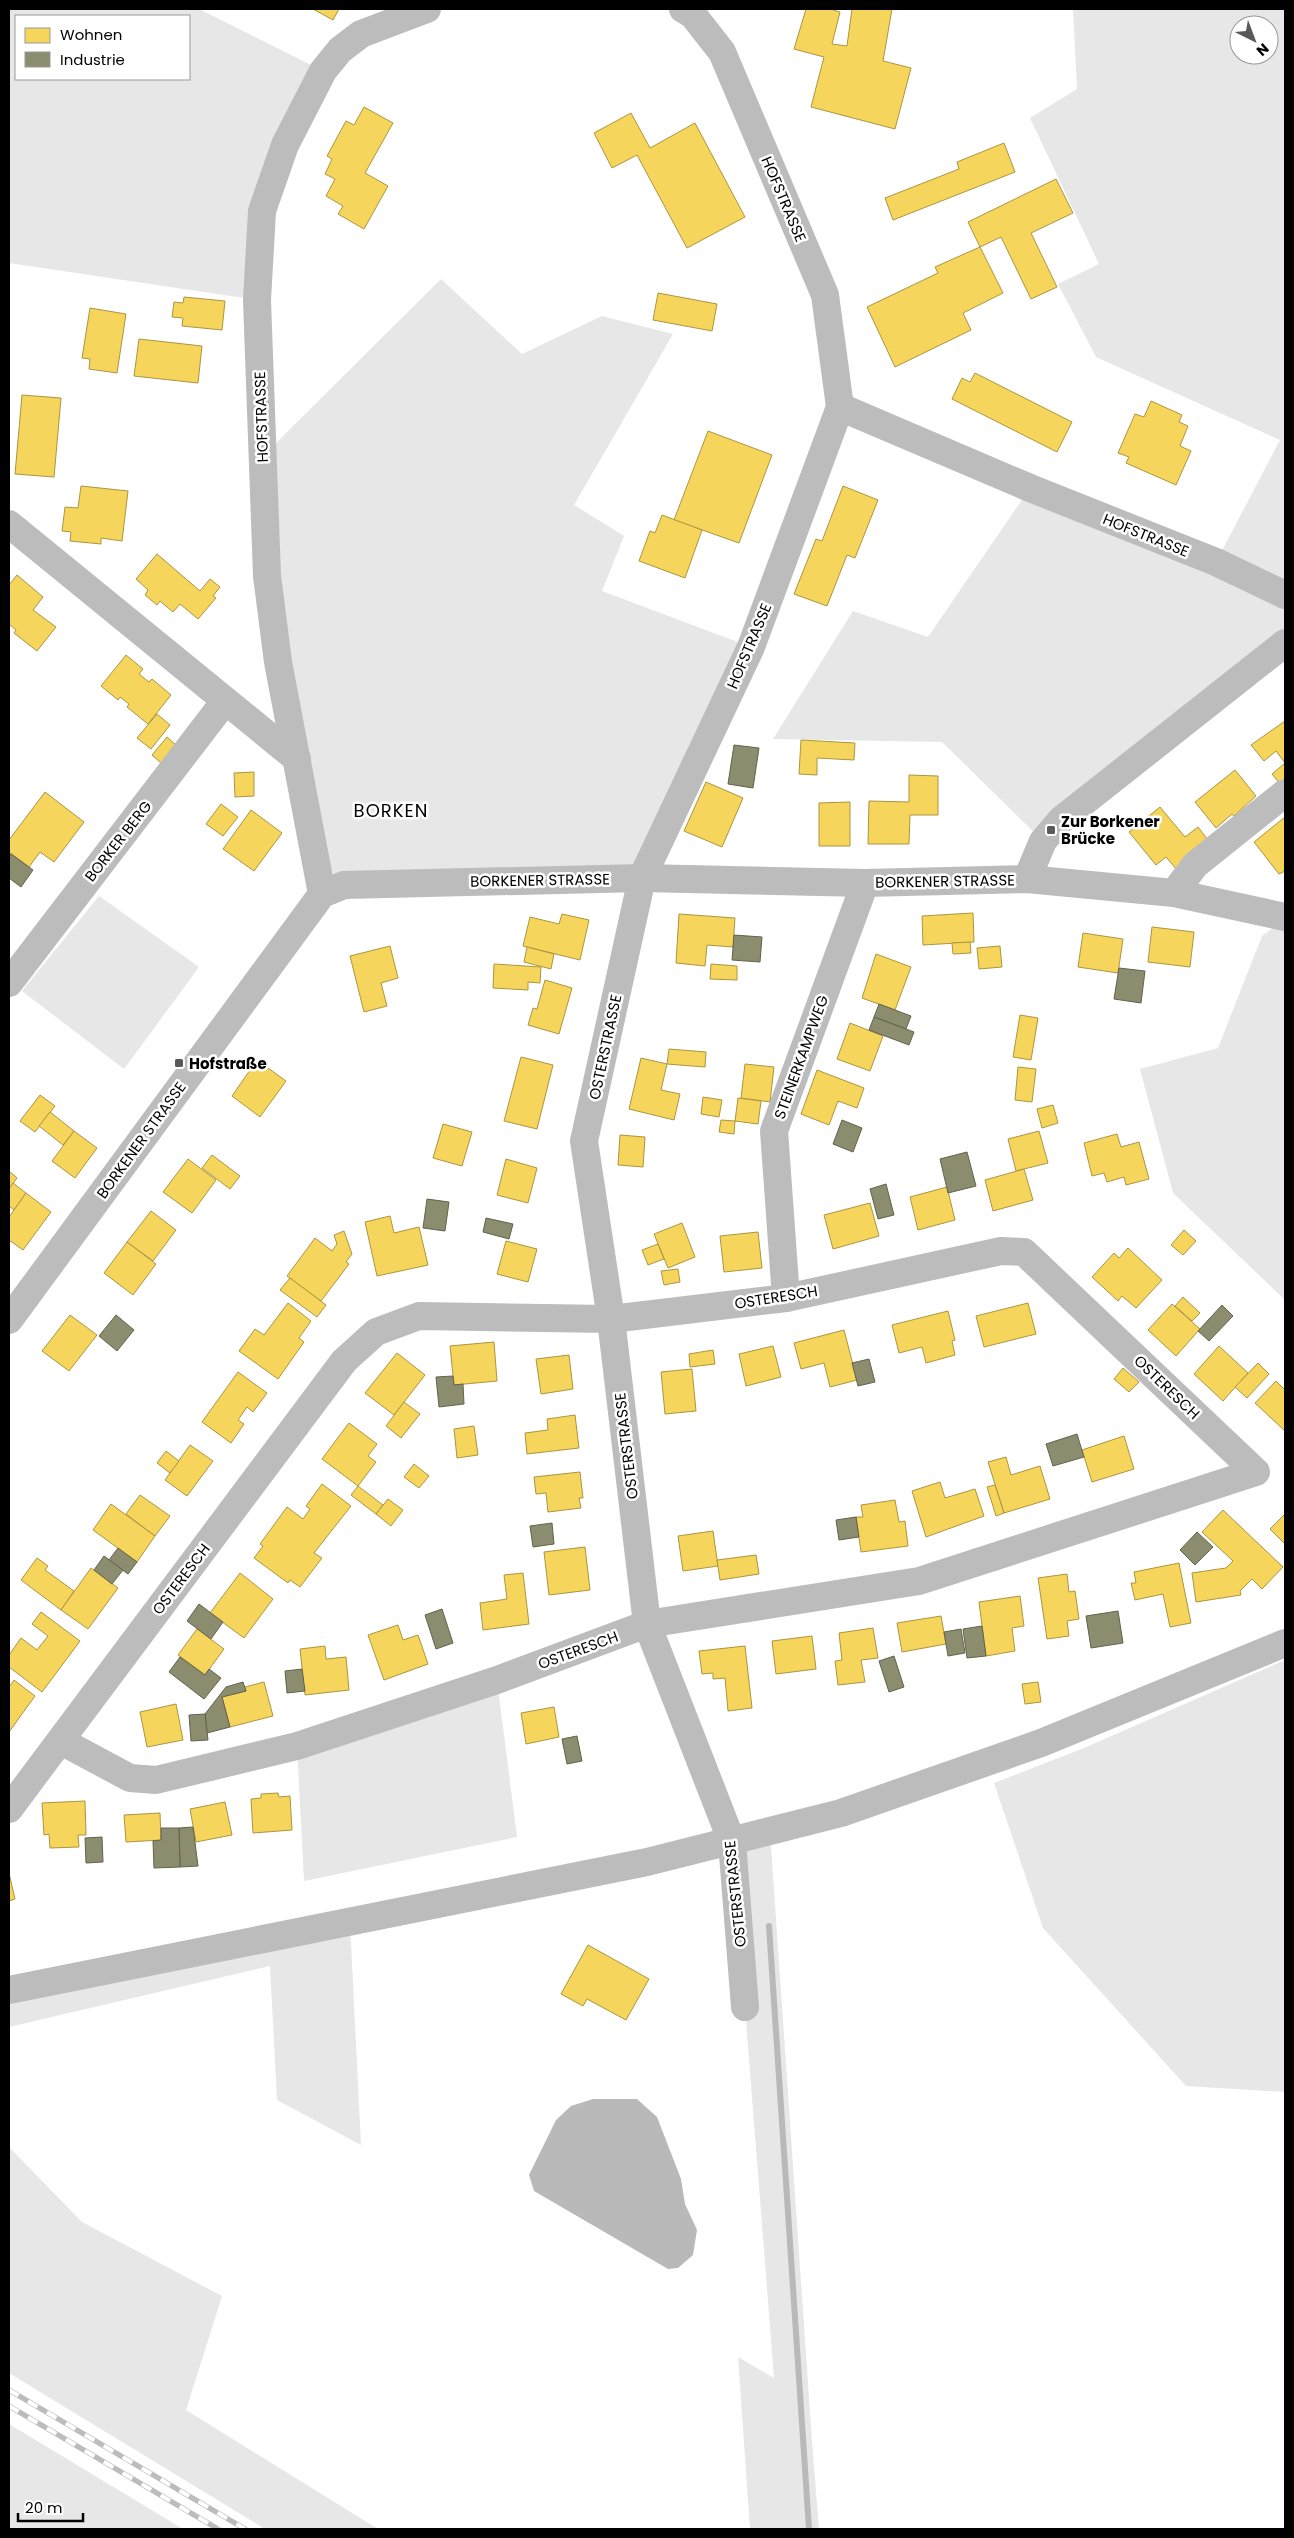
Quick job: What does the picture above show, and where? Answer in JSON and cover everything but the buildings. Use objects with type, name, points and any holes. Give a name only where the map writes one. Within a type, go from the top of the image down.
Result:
[{"type":"street","name":"HOFSTRASSE","points":[[322,894],[278,662],[267,576],[257,300],[262,211],[284,145],[323,71],[340,50],[361,34],[427,9]]},
{"type":"street","name":"HOFSTRASSE","points":[[642,878],[751,647],[840,407],[825,295],[722,52],[693,15],[683,9]]},
{"type":"street","points":[[706,9],[722,52]]},
{"type":"street","name":"HOFSTRASSE","points":[[840,407],[1030,488],[1216,562],[1285,595]]},
{"type":"street","points":[[9,524],[225,702],[297,758]]},
{"type":"street","points":[[1027,879],[1043,841],[1061,820],[1285,643]]},
{"type":"street","name":"BORKER BERG","points":[[9,981],[225,702]]},
{"type":"street","points":[[1174,894],[1196,865],[1285,793]]},
{"type":"street","name":"BORKENER STRASSE","points":[[9,1320],[322,894],[344,884],[642,878],[865,883],[1027,879],[1174,894],[1285,917]]},
{"type":"street","name":"OSTERSTRASSE","points":[[642,878],[584,1141],[611,1319],[648,1624],[732,1842],[745,2007]]},
{"type":"street","name":"STEINERKAMPWEG","points":[[786,1298],[774,1131],[865,883]]},
{"type":"street","name":"OSTERESCH","points":[[9,1808],[62,1741],[344,1361],[376,1332],[419,1316],[611,1319],[786,1298],[1001,1251],[1024,1252],[1037,1262],[1256,1472],[919,1581],[648,1624],[497,1680],[297,1746],[156,1780],[130,1778],[62,1741]]},
{"type":"street","points":[[9,1990],[513,1890],[732,1842],[841,1814],[1032,1746],[1285,1643]]},
{"type":"shaded area","points":[[9,9],[199,9],[323,71],[285,145],[257,300],[9,263]]},
{"type":"shaded area","points":[[1073,9],[1285,9],[1285,643],[1043,841],[942,742],[773,739],[853,611],[928,637],[1030,488],[1216,562],[1280,440],[1096,357],[1058,284],[1099,264],[1030,118],[1077,89]]},
{"type":"shaded area","points":[[441,279],[522,354],[602,316],[673,334],[574,505],[624,536],[602,591],[751,647],[642,878],[322,894],[262,457]]},
{"type":"shaded area","points":[[99,896],[199,967],[124,1069],[22,991]]},
{"type":"shaded area","points":[[1285,918],[1285,1300],[1173,1193],[1140,1069],[1218,1048],[1262,936]]},
{"type":"shaded area","points":[[1285,1660],[1285,2092],[1186,2086],[1043,1928],[994,1783],[1084,1748]]},
{"type":"shaded area","points":[[497,1680],[517,1837],[304,1881],[297,1746]]},
{"type":"shaded area","points":[[770,1832],[819,2529],[750,2529],[738,2357],[774,2378],[732,1842]]},
{"type":"shaded area","points":[[350,1923],[361,2145],[277,2100],[270,1966],[9,2027],[9,2004],[213,1960]]},
{"type":"shaded area","points":[[593,2099],[637,2099],[657,2117],[681,2179],[685,2204],[697,2230],[693,2255],[678,2268],[668,2269],[534,2191],[529,2175],[556,2120],[571,2106]]},
{"type":"shaded area","points":[[9,2147],[82,2222],[222,2296],[186,2410],[378,2529],[265,2529],[9,2373]]},
{"type":"shaded area","points":[[9,2424],[183,2529],[9,2529]]},
{"type":"waterway","points":[[769,1926],[809,2529]]},
{"type":"railway","points":[[9,2390],[245,2529]]},
{"type":"railway","points":[[9,2406],[218,2529]]},
{"type":"place","name":"Zur Borkener Brücke","points":[[1051,830]]},
{"type":"place","name":"Hofstraße","points":[[179,1063]]},
{"type":"district","name":"BORKEN","points":[[391,810]]}]
